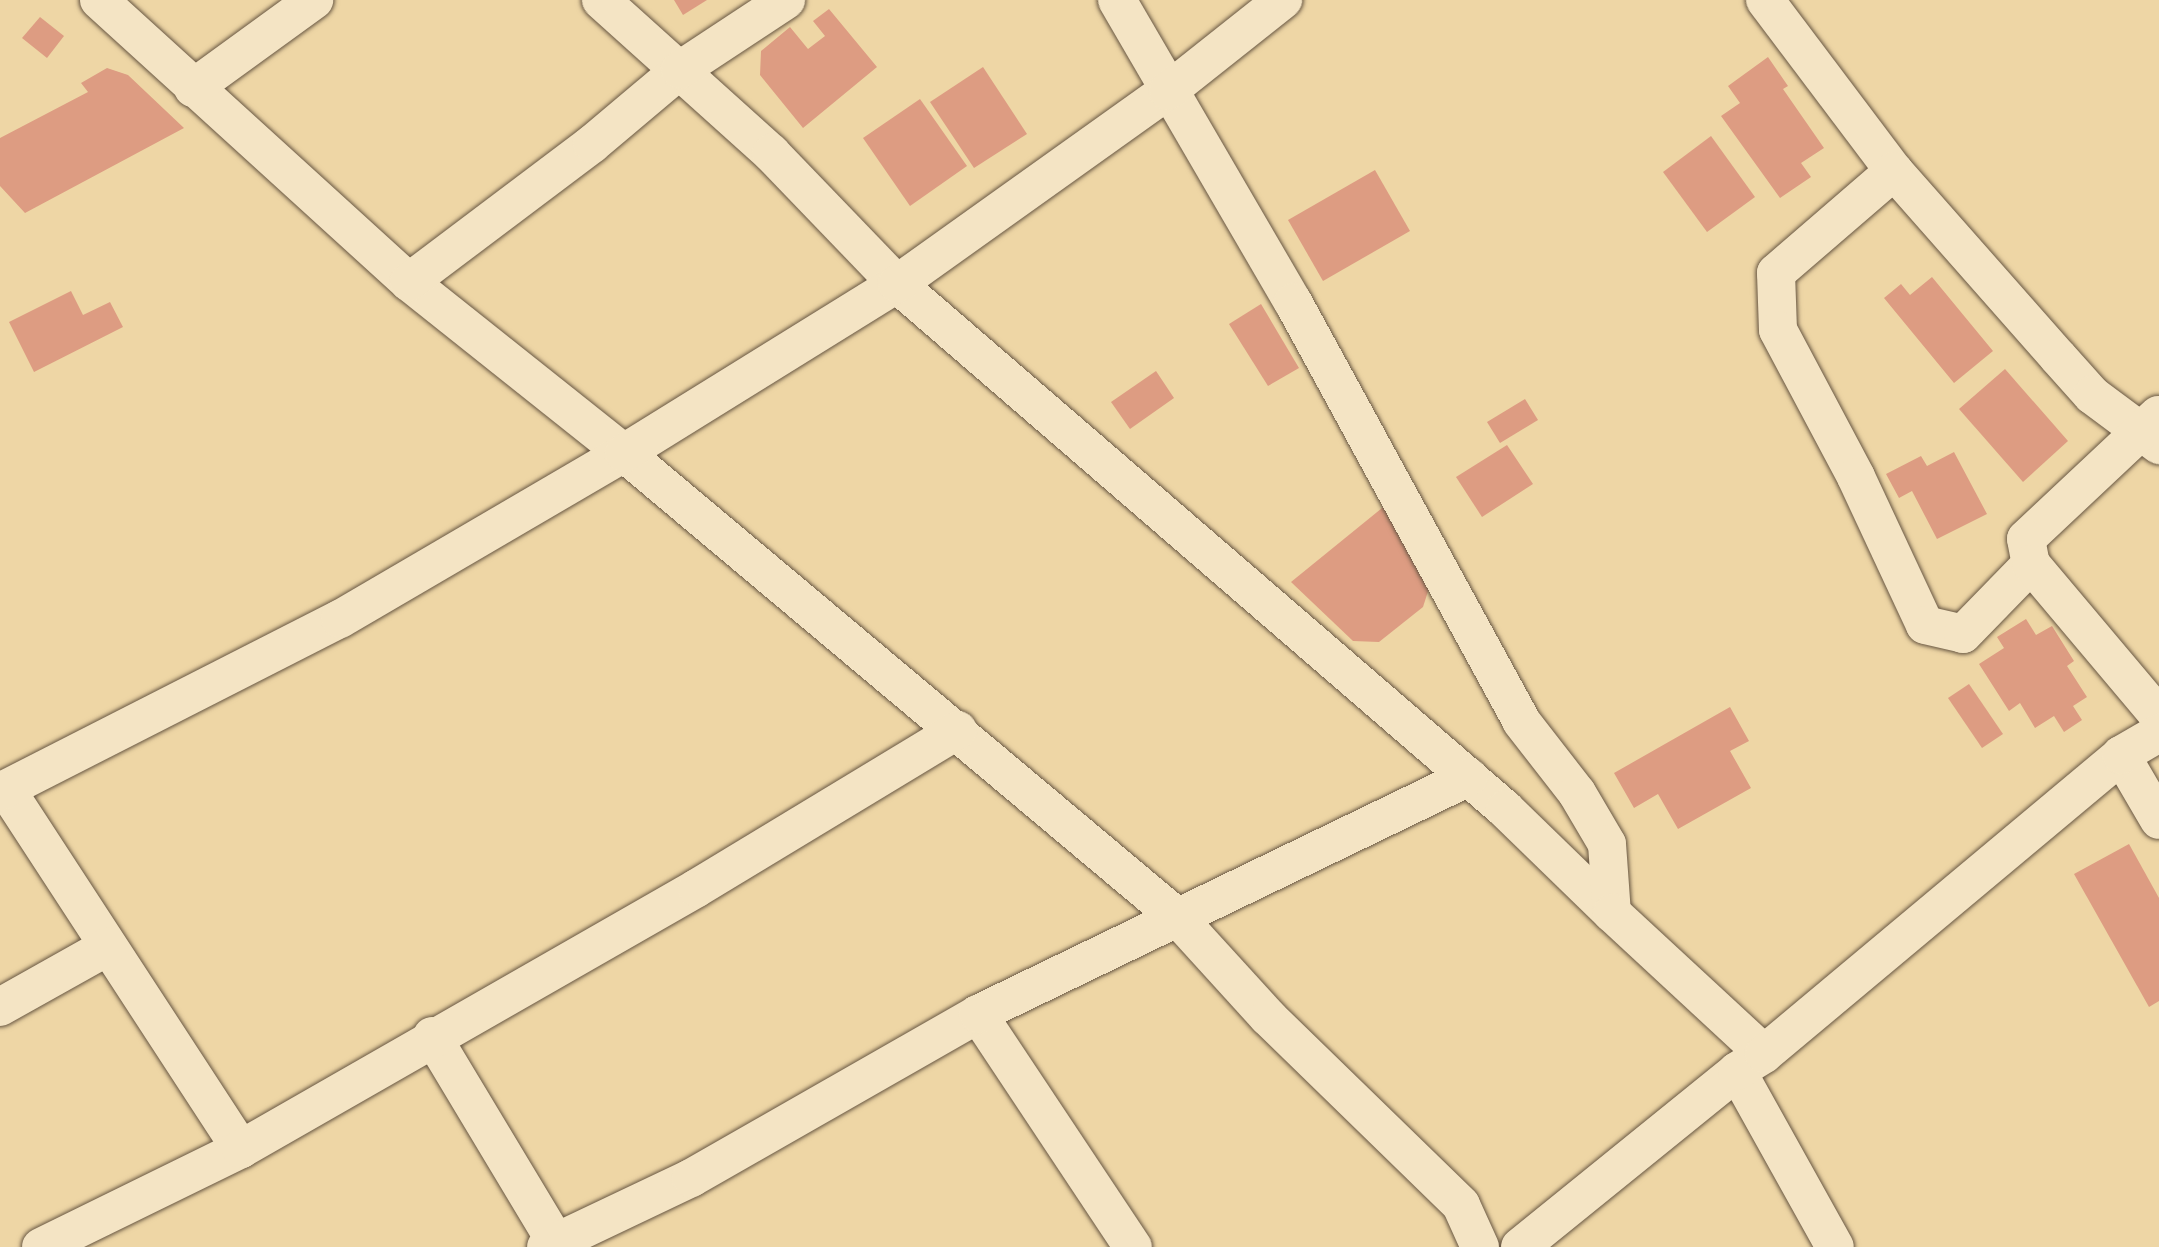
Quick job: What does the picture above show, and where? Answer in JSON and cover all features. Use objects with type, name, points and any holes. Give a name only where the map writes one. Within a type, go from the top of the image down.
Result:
[{"type":"street","points":[[99,0],[409,282],[625,453],[958,730],[1177,917],[1268,1017],[1461,1205],[1480,1247]]},
{"type":"street","points":[[193,88],[314,0]]},
{"type":"street","points":[[601,0],[771,153],[897,284],[1469,777],[1612,913],[1751,1063],[1835,1247]]},
{"type":"street","points":[[409,282],[592,144],[680,70],[786,0]]},
{"type":"street","points":[[1118,0],[1168,91],[1293,302],[1521,721],[1577,793],[1607,844],[1612,913]]},
{"type":"street","points":[[241,1149],[3,790],[340,619],[625,453],[897,284],[1168,91],[1283,0]]},
{"type":"street","points":[[1765,0],[1894,171],[2092,395],[2153,430],[2025,539],[2031,564],[2159,716]]},
{"type":"street","points":[[1894,171],[1776,273],[1778,330],[1856,477],[1925,625],[1963,634],[2031,564]]},
{"type":"street","points":[[41,1247],[241,1149],[432,1036],[697,888],[958,730]]},
{"type":"street","points":[[1520,1247],[1751,1063],[2121,755],[2159,733]]},
{"type":"street","points":[[2121,755],[2159,820]]},
{"type":"street","points":[[432,1036],[550,1244],[691,1178],[978,1014],[1469,777]]},
{"type":"street","points":[[0,1007],[107,947]]},
{"type":"street","points":[[978,1014],[1119,1243]]},
{"type":"building","points":[[674,0],[707,0],[683,15]]},
{"type":"building","points":[[829,9],[877,67],[803,128],[760,75],[761,51],[790,27],[808,49],[825,36],[813,21]]},
{"type":"building","points":[[40,17],[64,36],[47,58],[22,38]]},
{"type":"building","points":[[1768,57],[1788,86],[1783,89],[1824,148],[1801,163],[1811,177],[1780,198],[1721,116],[1740,103],[1728,86]]},
{"type":"building","points":[[983,67],[1027,134],[974,168],[930,102]]},
{"type":"building","points":[[107,68],[128,75],[184,128],[25,213],[0,186],[0,138],[88,92],[81,83]]},
{"type":"building","points":[[920,99],[967,166],[910,206],[863,138]]},
{"type":"building","points":[[1711,136],[1755,197],[1707,232],[1663,172]]},
{"type":"building","points":[[1375,170],[1410,231],[1323,281],[1288,220]]},
{"type":"building","points":[[1932,277],[1993,351],[1954,383],[1884,298],[1901,284],[1910,295]]},
{"type":"building","points":[[71,291],[83,315],[110,302],[123,327],[34,372],[9,322]]},
{"type":"building","points":[[1261,304],[1299,368],[1268,386],[1229,324]]},
{"type":"building","points":[[2005,369],[2068,441],[2023,482],[1959,409]]},
{"type":"building","points":[[1156,371],[1174,398],[1130,429],[1111,402]]},
{"type":"building","points":[[1525,399],[1538,420],[1500,443],[1487,422]]},
{"type":"building","points":[[1507,445],[1533,484],[1482,517],[1456,477]]},
{"type":"building","points":[[1954,452],[1987,514],[1937,539],[1912,491],[1899,498],[1886,474],[1921,456],[1927,466]]},
{"type":"building","points":[[1387,504],[1431,582],[1423,607],[1379,642],[1353,641],[1291,582]]},
{"type":"building","points":[[2026,619],[2036,635],[2052,626],[2074,661],[2067,666],[2087,697],[2073,706],[2082,720],[2064,732],[2054,716],[2035,728],[2020,703],[2009,711],[1979,664],[2004,648],[1997,637]]},
{"type":"building","points":[[1969,684],[2003,734],[1982,748],[1948,698]]},
{"type":"building","points":[[1730,707],[1749,741],[1730,751],[1751,788],[1678,829],[1658,794],[1634,808],[1614,773]]},
{"type":"building","points":[[2129,844],[2159,898],[2159,1001],[2149,1007],[2074,874]]}]
